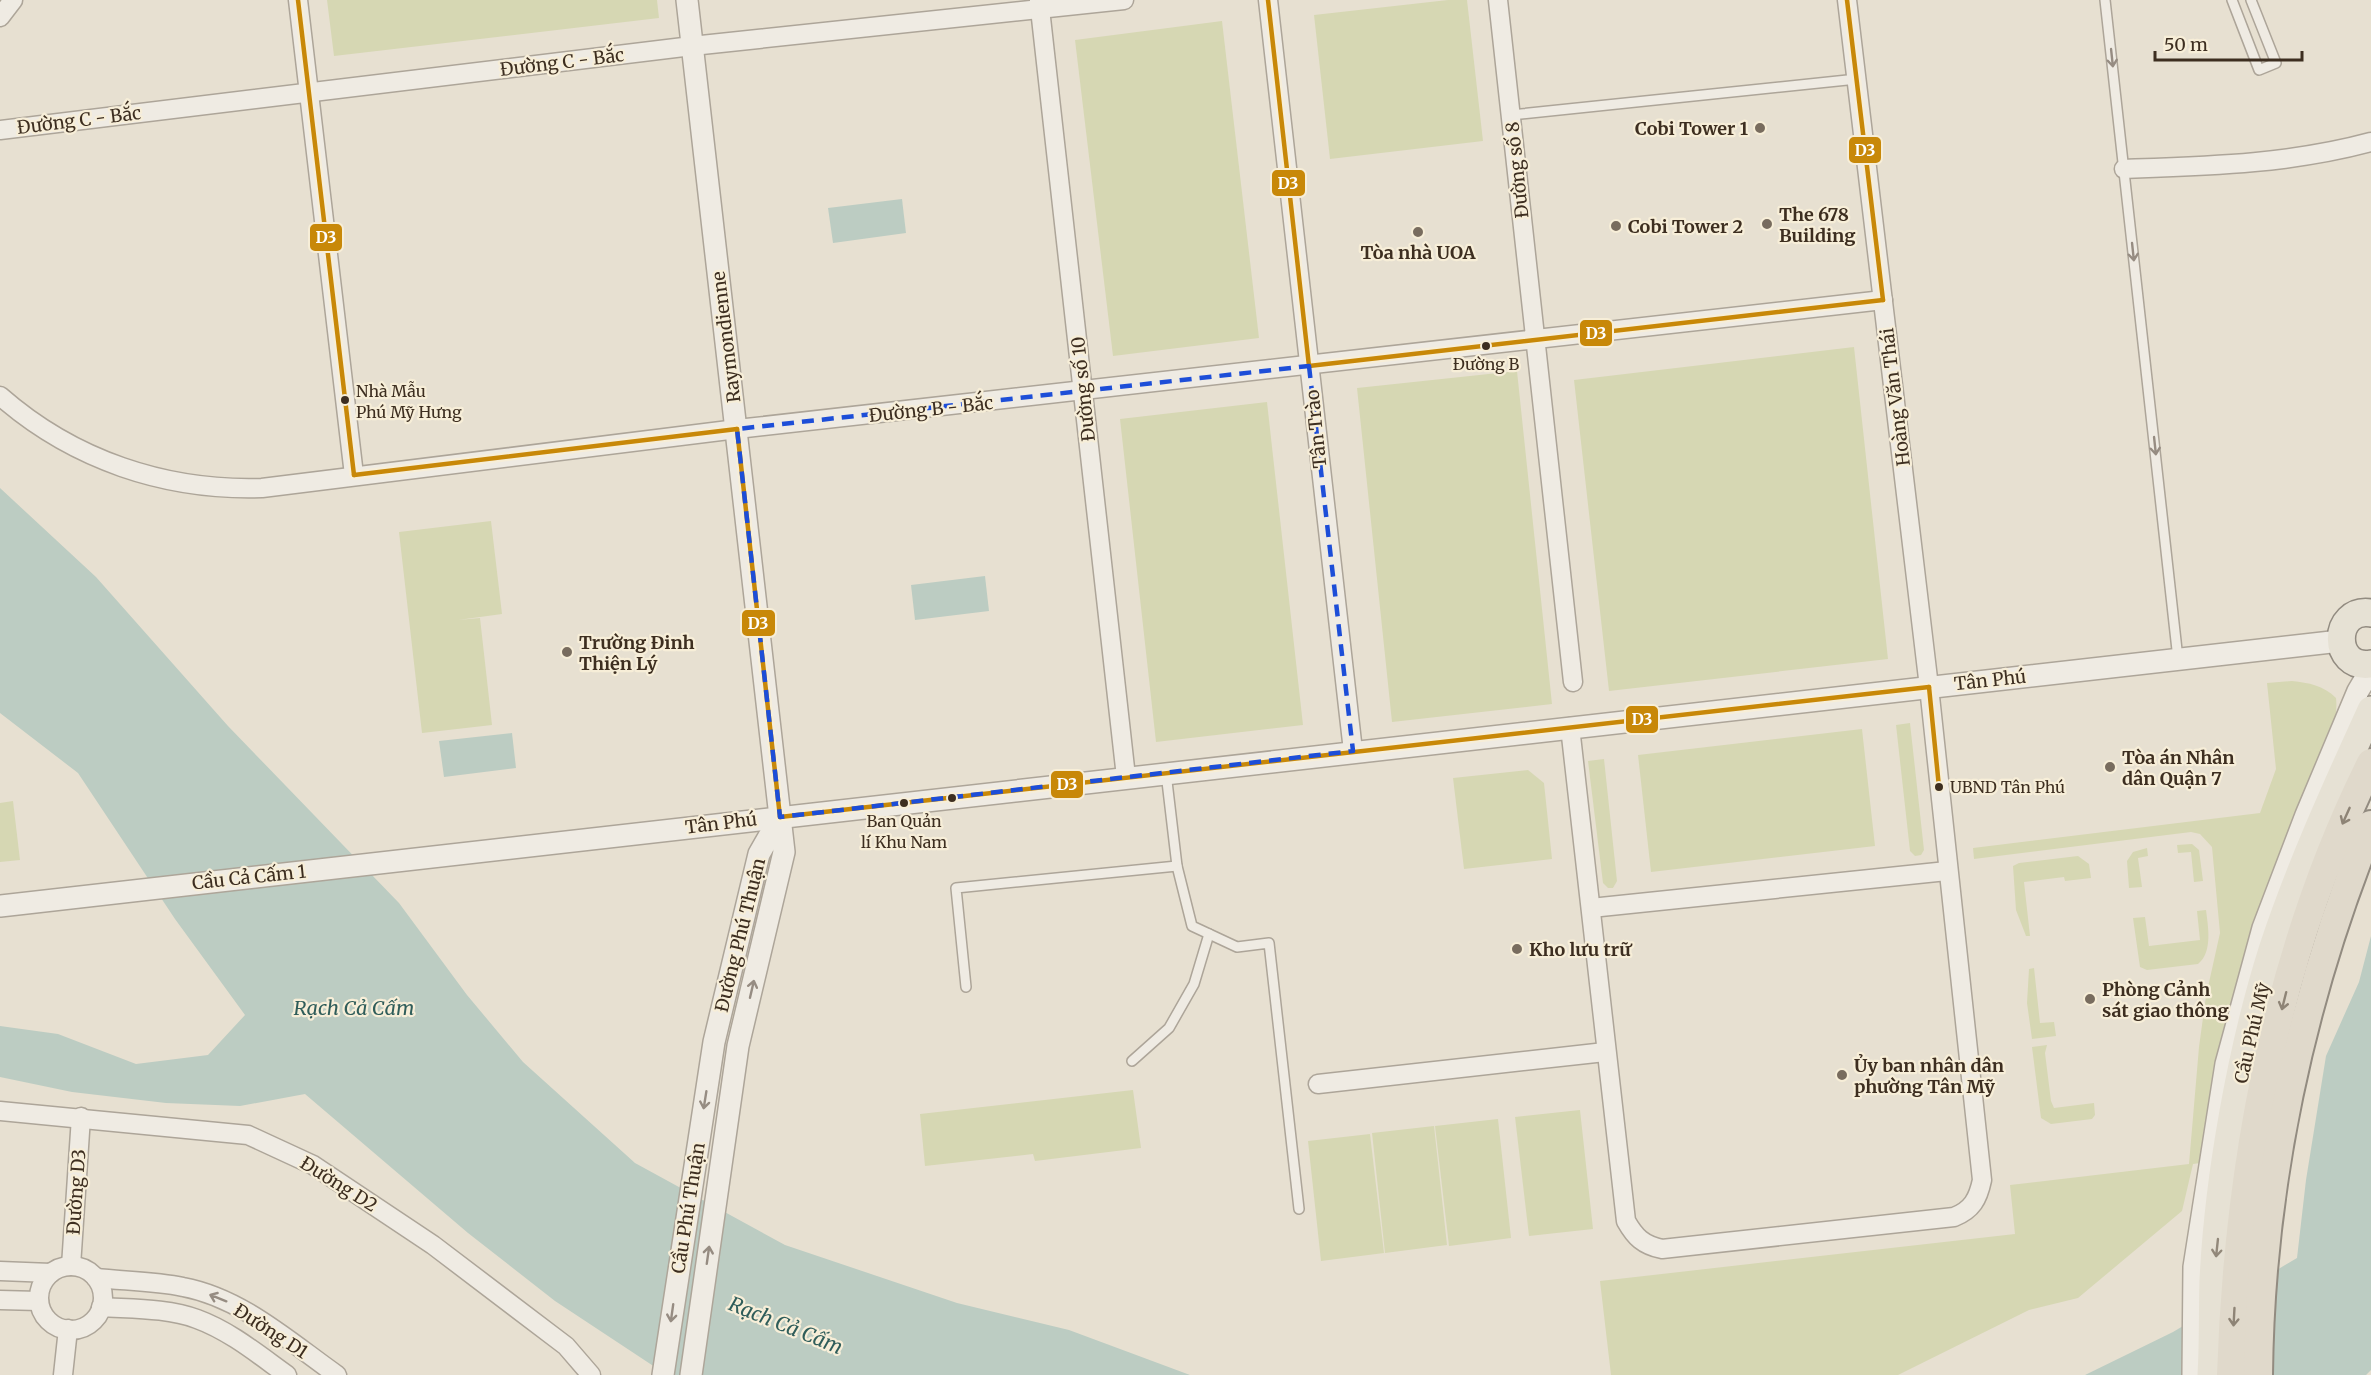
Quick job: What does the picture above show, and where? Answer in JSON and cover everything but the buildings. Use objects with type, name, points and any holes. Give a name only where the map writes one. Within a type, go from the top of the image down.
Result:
[{"type":"highway","name":"Cầu Phú Mỹ","points":[[2231,1375],[2239,1245],[2249,1163],[2267,1068],[2308,915],[2344,819],[2371,764]]},
{"type":"highway","points":[[2258,1375],[2264,1255],[2288,1094],[2317,978],[2371,825]]},
{"type":"main road","points":[[2371,613],[2357,614],[2350,618],[2344,625],[2340,641],[2343,650],[2353,661],[2371,664]]},
{"type":"main road","name":"Cầu Phú Mỹ","points":[[2211,1375],[2213,1279],[2222,1196],[2235,1108],[2255,1016],[2272,949],[2326,808],[2371,710]]},
{"type":"main road","points":[[2270,1375],[2276,1259],[2295,1108],[2326,986],[2371,858]]},
{"type":"street","points":[[0,17],[13,0]]},
{"type":"street","points":[[298,0],[354,475]]},
{"type":"street","name":"Raymondienne","points":[[687,0],[780,816]]},
{"type":"street","name":"Đường C - Bắc","points":[[0,130],[1040,4],[1124,0]]},
{"type":"street","name":"Tân Trào","points":[[1268,0],[1353,751]]},
{"type":"street","name":"Đường số 8","points":[[1498,0],[1573,682]]},
{"type":"street","name":"Hoàng Văn Thái","points":[[1605,1052],[1626,1221],[1634,1235],[1646,1246],[1662,1249],[1954,1217],[1968,1212],[1978,1197],[1982,1180],[1929,687],[1847,0]]},
{"type":"street","name":"Đường số 10","points":[[1040,4],[1126,777]]},
{"type":"street","points":[[2124,169],[2264,163],[2327,154],[2371,142]]},
{"type":"street","name":"Đường B - Bắc","points":[[0,396],[34,423],[74,448],[118,466],[171,481],[242,489],[285,486],[354,475],[737,429],[1083,392],[1883,300]]},
{"type":"street","name":"Tân Phú","points":[[460,853],[2340,641]]},
{"type":"street","points":[[2193,1375],[2194,1267],[2226,1064],[2263,928],[2319,783],[2358,691],[2371,669]]},
{"type":"street","points":[[1318,1084],[1605,1052],[1570,727]]},
{"type":"street","name":"Đường Phú Thuận","points":[[714,1042],[759,854],[780,816]]},
{"type":"street","name":"Đường Phú Thuận","points":[[738,1046],[784,852],[780,816]]},
{"type":"street","name":"Cầu Cả Cấm 1","points":[[0,906],[460,853]]},
{"type":"street","points":[[1591,908],[1947,871]]},
{"type":"street","name":"Cầu Phú Thuận","points":[[663,1375],[714,1042]]},
{"type":"street","name":"Cầu Phú Thuận","points":[[691,1375],[738,1046]]},
{"type":"street","name":"Đường D2","points":[[0,1112],[81,1117],[248,1135],[314,1165],[433,1245],[566,1346],[591,1375]]},
{"type":"street","name":"Đường D3","points":[[71,1266],[81,1117]]},
{"type":"street","points":[[0,1271],[51,1272],[71,1266],[81,1268],[96,1278],[102,1292],[101,1307],[88,1324],[68,1329],[48,1320],[39,1301],[44,1280],[51,1272]]},
{"type":"street","name":"Đường D1","points":[[96,1278],[183,1287],[216,1297],[248,1312],[337,1375]]},
{"type":"street","points":[[0,1300],[39,1301]]},
{"type":"street","name":"Đường D1","points":[[101,1307],[150,1310],[196,1318],[233,1336],[287,1375]]},
{"type":"street","points":[[63,1375],[68,1329]]},
{"type":"lane","points":[[2106,0],[2178,659]]},
{"type":"lane","points":[[2232,0],[2259,70],[2276,63],[2250,0]]},
{"type":"lane","points":[[1511,115],[1857,79]]},
{"type":"lane","points":[[1166,773],[1177,866],[1192,926],[1237,946],[1269,943],[1299,1209]]},
{"type":"lane","points":[[966,987],[956,888],[1177,866]]},
{"type":"lane","points":[[1132,1062],[1169,1028],[1194,984],[1209,933]]},
{"type":"highlighted area","points":[[1309,366],[1353,751],[780,817],[737,429]]},
{"type":"green space","points":[[327,0],[657,0],[659,18],[334,56]]},
{"type":"green space","points":[[1448,0],[1467,0],[1483,141],[1330,159],[1314,15]]},
{"type":"green space","points":[[1222,21],[1259,338],[1113,356],[1075,40]]},
{"type":"green space","points":[[1854,347],[1888,659],[1609,691],[1574,380]]},
{"type":"green space","points":[[1517,371],[1552,704],[1392,722],[1357,388]]},
{"type":"green space","points":[[1267,402],[1303,725],[1156,742],[1120,419]]},
{"type":"green space","points":[[491,521],[502,614],[458,620],[480,618],[492,725],[422,733],[399,532]]},
{"type":"green space","points":[[2292,681],[2321,687],[2336,698],[2334,724],[2325,750],[2301,800],[2268,888],[2241,978],[2200,1163],[2193,1164],[2182,1211],[2078,1298],[2029,1310],[1898,1375],[1611,1375],[1600,1281],[2015,1234],[2010,1185],[2189,1164],[2199,1047],[2206,996],[2220,933],[2212,847],[2200,834],[2191,832],[1974,859],[1973,848],[2260,813],[2276,769],[2267,683]]},
{"type":"green space","points":[[1910,723],[1924,850],[1921,855],[1915,856],[1910,851],[1896,725]]},
{"type":"green space","points":[[1862,729],[1875,846],[1651,872],[1638,755]]},
{"type":"green space","points":[[1604,759],[1617,881],[1613,888],[1608,888],[1603,883],[1588,761]]},
{"type":"green space","points":[[1528,770],[1544,783],[1552,859],[1464,869],[1453,778]]},
{"type":"green space","points":[[13,801],[20,860],[0,862],[0,803]]},
{"type":"green space","points":[[2192,844],[2199,850],[2203,881],[2194,882],[2191,852],[2178,853],[2177,845]]},
{"type":"green space","points":[[2147,848],[2148,856],[2138,858],[2142,887],[2129,888],[2127,861],[2133,852]]},
{"type":"green space","points":[[2078,856],[2089,864],[2091,878],[2065,881],[2064,877],[2024,882],[2030,936],[2026,936],[2016,910],[2013,866],[2019,863]]},
{"type":"green space","points":[[2206,910],[2208,946],[2203,959],[2198,964],[2147,970],[2140,967],[2133,918],[2145,917],[2149,946],[2200,940],[2197,911]]},
{"type":"green space","points":[[2034,968],[2040,1023],[2054,1022],[2056,1036],[2032,1039],[2027,1003],[2029,969]]},
{"type":"green space","points":[[2047,1045],[2045,1053],[2051,1101],[2054,1108],[2094,1103],[2095,1115],[2092,1119],[2051,1124],[2041,1118],[2032,1047]]},
{"type":"green space","points":[[1133,1090],[1141,1148],[1035,1161],[1033,1154],[925,1166],[920,1114]]},
{"type":"green space","points":[[1580,1110],[1593,1229],[1529,1236],[1515,1117]]},
{"type":"green space","points":[[1498,1119],[1511,1238],[1449,1246],[1435,1126]]},
{"type":"green space","points":[[1434,1126],[1447,1245],[1385,1253],[1372,1133]]},
{"type":"green space","points":[[1370,1134],[1384,1253],[1321,1261],[1308,1141]]},
{"type":"water","points":[[902,199],[906,233],[833,243],[828,208]]},
{"type":"water","name":"Rạch Cả Cấm","points":[[0,488],[96,577],[228,726],[399,903],[467,995],[523,1062],[635,1163],[785,1245],[957,1303],[1069,1330],[1190,1375],[667,1375],[555,1301],[468,1233],[305,1094],[240,1106],[166,1103],[72,1092],[0,1077],[0,1026],[58,1034],[136,1064],[208,1055],[245,1015],[175,919],[78,773],[0,713]]},
{"type":"water","points":[[985,576],[989,611],[915,620],[911,585]]},
{"type":"water","points":[[512,733],[516,768],[444,777],[439,741]]},
{"type":"water","points":[[2371,936],[2371,1370],[2366,1375],[2085,1375],[2173,1332],[2297,1258],[2306,1180],[2326,1056],[2359,982]]},
{"type":"transit line","name":"D3","points":[[298,0],[354,475]]},
{"type":"transit line","name":"D3","points":[[1268,0],[1309,366]]},
{"type":"transit line","name":"D3","points":[[1847,0],[1883,300]]},
{"type":"transit line","name":"D3","points":[[1309,366],[1883,300]]},
{"type":"transit line","name":"D3","points":[[737,429],[780,817]]},
{"type":"transit line","name":"D3","points":[[354,475],[737,429]]},
{"type":"transit line","name":"D3","points":[[1929,687],[1939,787]]},
{"type":"transit line","name":"D3","points":[[780,817],[1929,687]]},
{"type":"place","name":"Cobi Tower 1","points":[[1760,128]]},
{"type":"place","name":"The 678 Building","points":[[1767,224]]},
{"type":"place","name":"Cobi Tower 2","points":[[1616,226]]},
{"type":"place","name":"Tòa nhà UOA","points":[[1418,232]]},
{"type":"place","name":"Đường B","points":[[1486,346]]},
{"type":"place","name":"Nhà Mẫu Phú Mỹ Hưng","points":[[345,400]]},
{"type":"place","name":"Trường Đinh Thiện Lý","points":[[567,652]]},
{"type":"place","name":"Tòa án Nhân dân Quận 7","points":[[2110,767]]},
{"type":"place","name":"UBND Tân Phú","points":[[1939,787]]},
{"type":"place","name":"Ban Quản lí Khu Nam","points":[[904,803]]},
{"type":"place","name":"Kho lưu trữ","points":[[1517,949]]},
{"type":"place","name":"Phòng Cảnh sát giao thông","points":[[2090,999]]},
{"type":"place","name":"Ủy ban nhân dân phường Tân Mỹ","points":[[1842,1075]]}]
